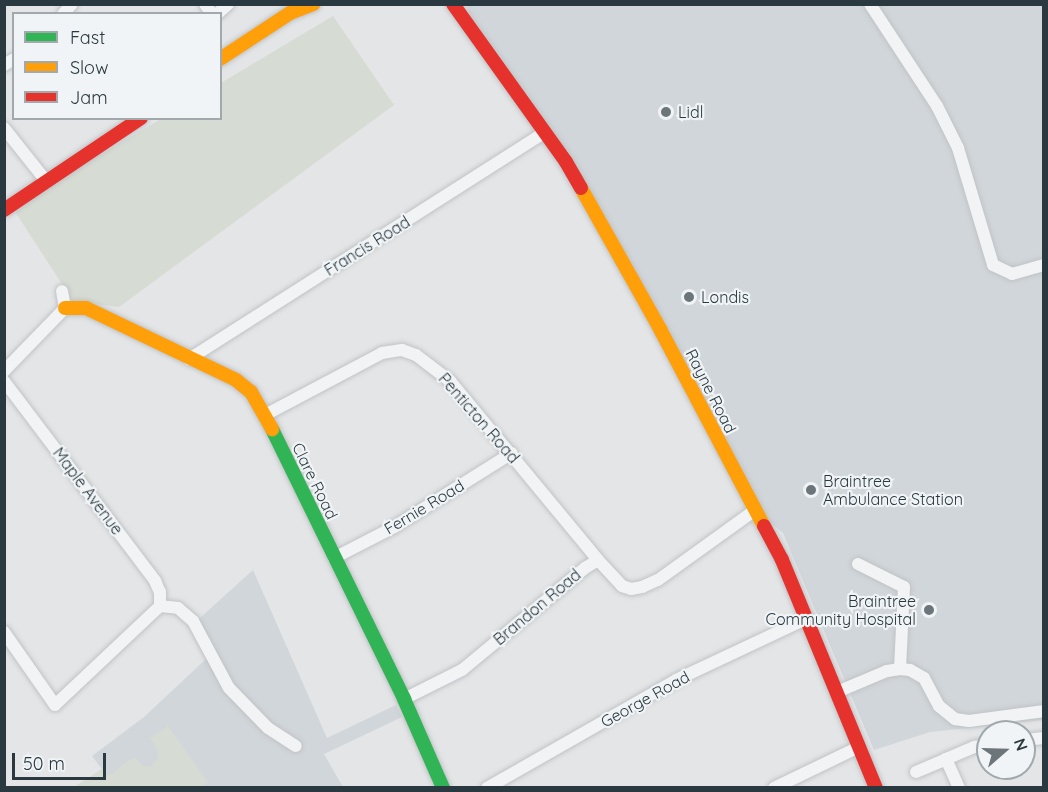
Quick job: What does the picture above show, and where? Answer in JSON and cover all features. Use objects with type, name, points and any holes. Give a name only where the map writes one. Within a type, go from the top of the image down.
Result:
[{"type":"main road","points":[[222,58],[290,13],[313,4]]},
{"type":"main road","name":"Rayne Road","points":[[453,4],[475,32],[488,56],[545,132],[610,237],[782,560],[808,618],[876,788]]},
{"type":"main road","name":"Rayne Road","points":[[468,4],[475,32]]},
{"type":"main road","points":[[4,210],[138,120]]},
{"type":"main road","name":"Clare Road","points":[[65,308],[75,306],[86,308],[236,380],[251,392],[265,415],[404,699],[443,788]]},
{"type":"street","points":[[870,4],[937,106],[958,148],[993,265],[1012,274],[1044,265]]},
{"type":"street","points":[[4,128],[47,182]]},
{"type":"street","name":"Francis Road","points":[[189,359],[545,132]]},
{"type":"street","points":[[4,371],[65,308],[62,291]]},
{"type":"street","name":"Penticton Road","points":[[265,415],[367,359],[382,353],[402,350],[430,364],[450,381],[512,453],[598,560]]},
{"type":"street","name":"Maple Avenue","points":[[4,381],[155,581],[160,592],[160,606]]},
{"type":"street","name":"Fernie Road","points":[[334,558],[394,527],[512,453]]},
{"type":"street","name":"Brandon Road","points":[[404,699],[462,670],[585,568],[598,560],[622,586],[631,589],[642,587],[658,579],[756,510]]},
{"type":"street","points":[[858,564],[904,587],[900,669]]},
{"type":"street","points":[[4,632],[55,705],[160,606],[178,608],[193,621],[229,688],[268,728],[296,746]]},
{"type":"street","name":"George Road","points":[[487,788],[676,680],[808,618]]},
{"type":"street","points":[[837,692],[887,671],[900,669],[910,670],[924,678],[939,706],[955,719],[969,721],[1044,711]]},
{"type":"street","points":[[774,788],[859,747]]},
{"type":"street","points":[[916,772],[976,747]]},
{"type":"street","points":[[946,759],[959,788]]},
{"type":"shaded area","points":[[467,5],[1043,5],[1043,720],[976,720],[976,727],[930,732],[874,750],[783,533],[755,510],[610,237],[475,32]]},
{"type":"shaded area","points":[[333,16],[394,105],[119,307],[73,301],[12,207],[159,120],[222,120],[222,82]]},
{"type":"shaded area","points":[[253,570],[327,738],[396,705],[402,717],[324,754],[343,787],[74,788],[102,769],[92,756],[144,717],[206,659],[190,627]]},
{"type":"shaded area","points":[[168,726],[208,782],[200,787],[74,787],[102,769],[108,776],[134,757],[143,766],[150,767],[158,758],[158,751],[150,738]]},
{"type":"traffic: fast","points":[[272,429],[404,699],[443,788]]},
{"type":"traffic: slow","points":[[222,58],[290,13],[313,4]]},
{"type":"traffic: slow","points":[[581,188],[660,329],[764,526]]},
{"type":"traffic: slow","points":[[65,308],[86,308],[236,380],[251,392],[272,429]]},
{"type":"traffic: jam","points":[[453,4],[566,162],[581,188]]},
{"type":"traffic: jam","points":[[4,210],[138,120]]},
{"type":"traffic: jam","points":[[764,526],[782,560],[876,788]]},
{"type":"place","name":"Lidl","points":[[666,112]]},
{"type":"place","name":"Londis","points":[[689,297]]},
{"type":"place","name":"Braintree Ambulance Station","points":[[811,490]]},
{"type":"place","name":"Braintree Community Hospital","points":[[929,610]]}]
